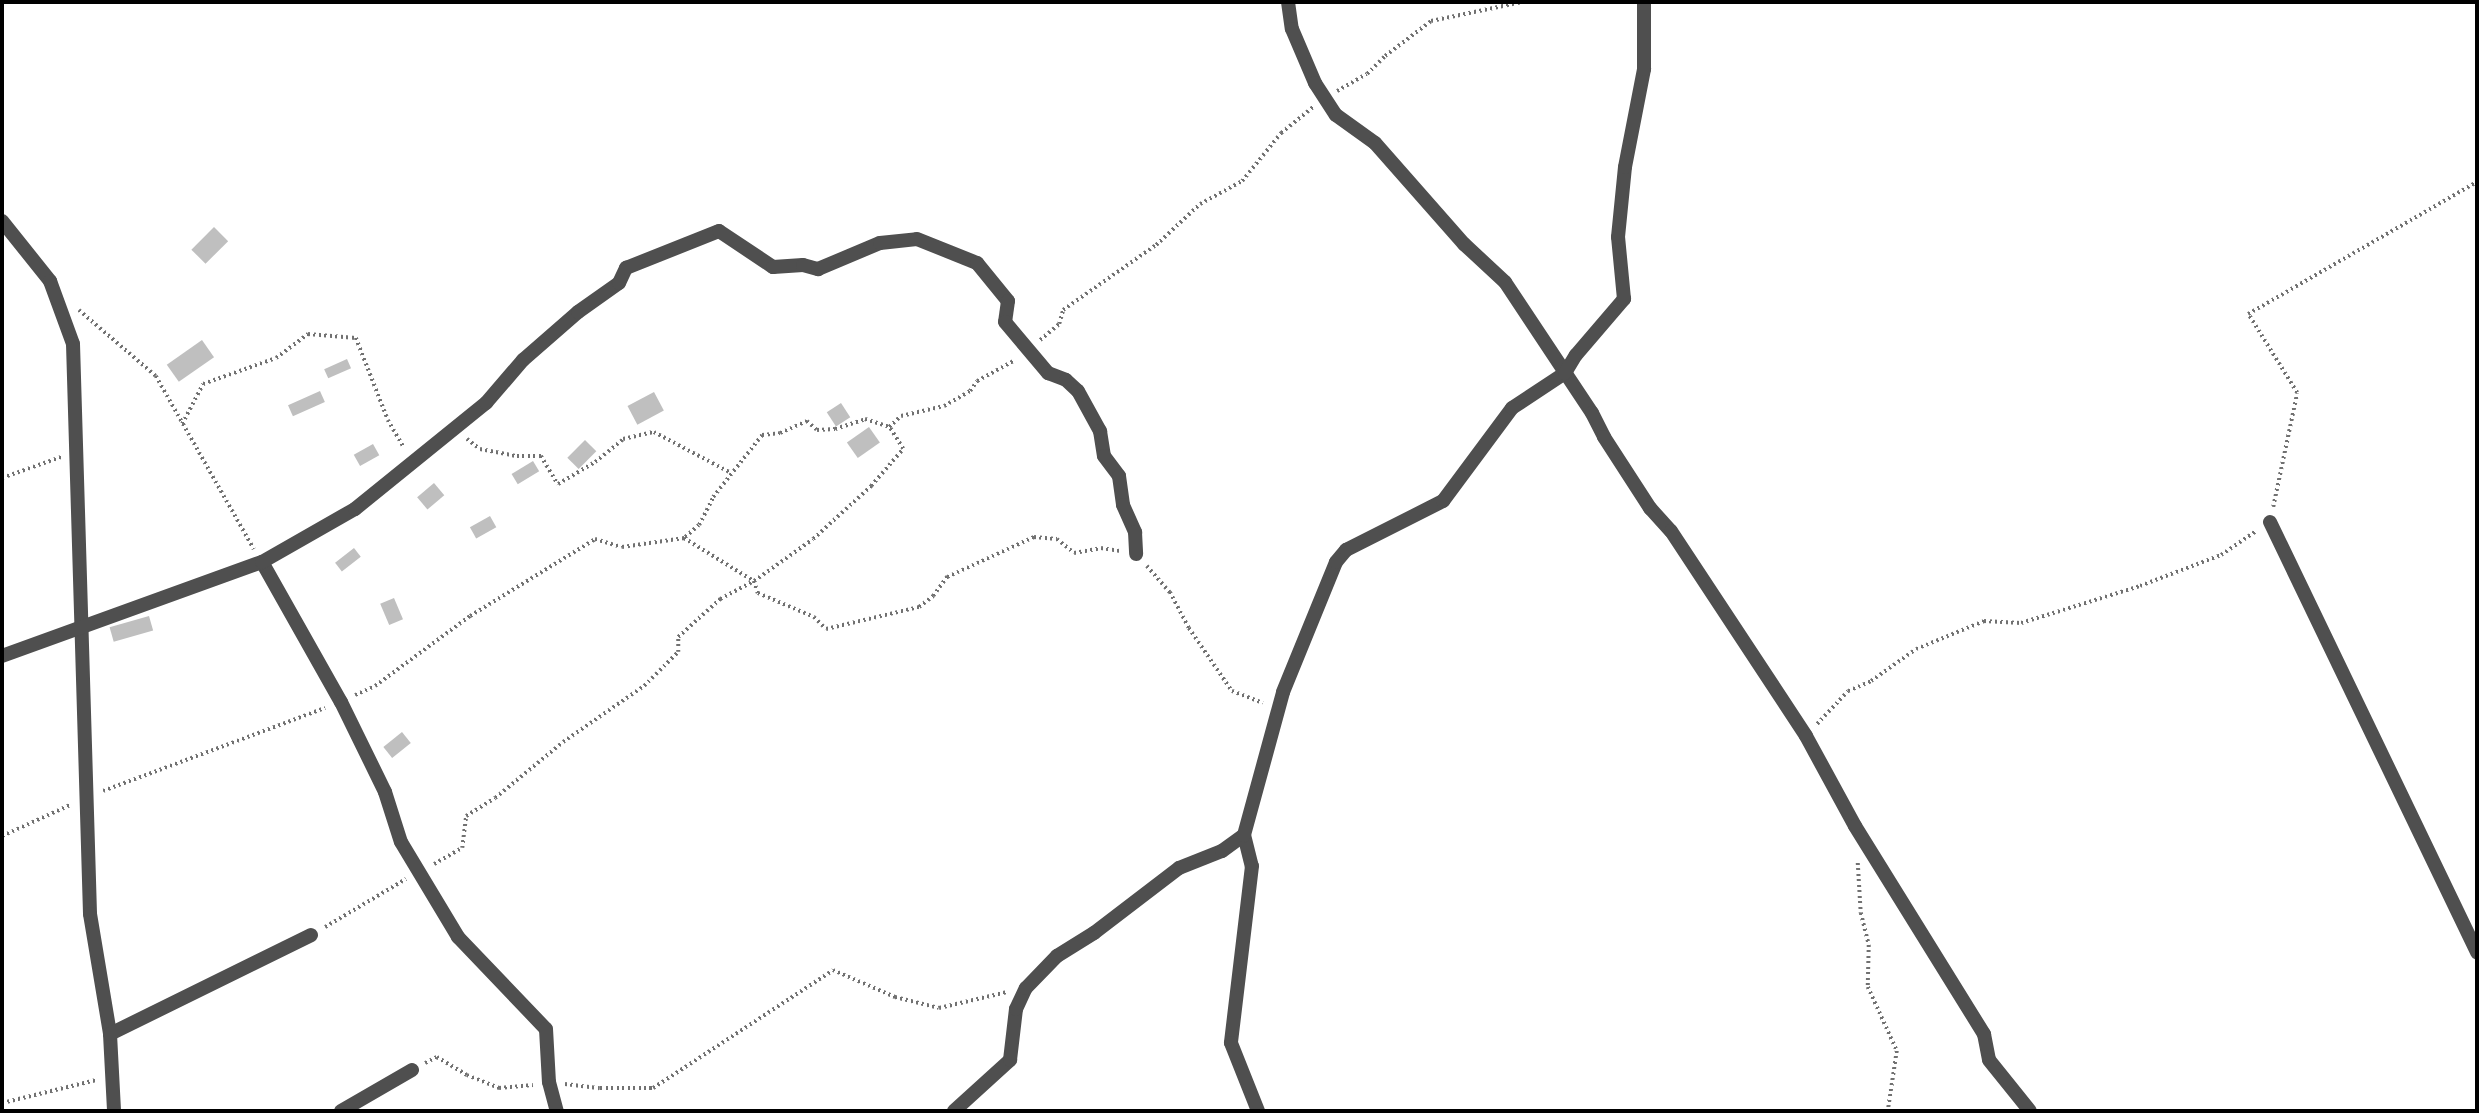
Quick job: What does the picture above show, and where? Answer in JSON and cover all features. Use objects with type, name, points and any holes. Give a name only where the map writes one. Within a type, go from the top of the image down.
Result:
[{"type":"street","points":[[1288,2],[1292,29],[1324,98],[1336,115],[1375,142],[1464,244],[1505,282],[1650,508],[1671,531],[1806,736],[1855,826],[1984,1034],[1989,1060],[2030,1111]]},
{"type":"street","points":[[1258,1111],[1231,1043],[1243,921],[1252,866],[1244,835],[1278,710],[1336,562],[1346,550],[1443,501],[1512,408],[1565,373],[1576,355],[1624,299],[1618,237],[1625,167],[1644,69],[1644,2]]},
{"type":"street","points":[[2,221],[50,281],[73,344],[90,914],[110,1034],[114,1111]]},
{"type":"street","points":[[2,656],[81,625],[262,562],[355,509],[486,403],[523,360],[578,312],[619,283],[626,268],[719,231],[773,267],[803,265],[818,268],[880,243],[917,239],[977,263],[1008,301],[1005,322],[1048,373],[1066,380],[1078,391],[1100,430],[1104,456],[1119,476],[1123,505],[1135,532],[1136,554]]},
{"type":"street","points":[[2270,522],[2477,953]]},
{"type":"street","points":[[262,562],[341,702],[385,792],[401,842],[458,937],[546,1030],[550,1082],[557,1111]]},
{"type":"street","points":[[954,1111],[1010,1060],[1016,1009],[1026,988],[1057,956],[1094,933],[1179,868],[1222,851],[1244,835]]},
{"type":"street","points":[[110,1034],[311,935]]},
{"type":"street","points":[[341,1111],[412,1070]]},
{"type":"path","points":[[889,427],[901,416],[944,406],[1028,350],[1059,324],[1063,310],[1156,245],[1200,204],[1242,181],[1281,133],[1324,98],[1367,75],[1385,55],[1431,20],[1522,2]]},
{"type":"path","points":[[1806,736],[1849,691],[1871,681],[1916,649],[1984,621],[2021,623],[2140,586],[2221,555],[2270,522],[2297,393],[2248,314],[2477,182]]},
{"type":"path","points":[[75,305],[156,376],[262,562]]},
{"type":"path","points":[[182,424],[203,384],[276,358],[308,334],[356,338],[388,419],[412,464]]},
{"type":"path","points":[[2,836],[86,797],[341,702],[375,686],[470,617],[595,539],[622,547],[684,538],[699,525],[713,497],[762,435],[780,433],[807,421],[817,430],[835,429],[865,419],[889,427],[903,449],[871,486],[813,539],[754,581],[720,599],[678,637],[678,652],[644,686],[563,742],[495,798],[466,816],[462,848],[311,935]]},
{"type":"path","points":[[439,443],[464,436],[480,449],[517,456],[541,456],[558,484],[595,462],[623,439],[654,432],[731,473]]},
{"type":"path","points":[[2,478],[76,453]]},
{"type":"path","points":[[684,538],[754,581],[758,593],[814,617],[826,629],[919,607],[933,596],[947,577],[1034,537],[1057,539],[1074,553],[1101,548],[1136,554],[1170,592],[1209,661],[1232,691],[1278,710]]},
{"type":"path","points":[[1855,826],[1861,913],[1869,945],[1868,987],[1897,1051],[1888,1111]]},
{"type":"path","points":[[412,1070],[437,1057],[467,1076],[499,1088],[550,1082],[600,1088],[653,1088],[833,970],[895,997],[939,1008],[1026,988]]},
{"type":"path","points":[[2,1103],[74,1083],[112,1077]]},
{"type":"building","points":[[214,227],[228,241],[206,264],[191,250]]},
{"type":"building","points":[[202,340],[214,357],[179,382],[167,365]]},
{"type":"building","points":[[347,359],[351,368],[328,378],[324,369]]},
{"type":"building","points":[[320,391],[325,402],[293,416],[288,405]]},
{"type":"building","points":[[654,392],[664,411],[637,425],[628,406]]},
{"type":"building","points":[[841,403],[850,417],[836,427],[827,412]]},
{"type":"building","points":[[869,427],[880,443],[858,458],[847,442]]},
{"type":"building","points":[[585,440],[596,451],[579,469],[567,458]]},
{"type":"building","points":[[373,444],[379,455],[360,466],[354,455]]},
{"type":"building","points":[[533,461],[539,471],[518,484],[512,474]]},
{"type":"building","points":[[434,483],[444,495],[427,509],[417,497]]},
{"type":"building","points":[[490,516],[496,527],[476,539],[470,527]]},
{"type":"building","points":[[354,548],[361,557],[342,571],[335,563]]},
{"type":"building","points":[[394,598],[403,619],[389,625],[380,604]]},
{"type":"building","points":[[149,616],[153,630],[114,642],[110,627]]},
{"type":"building","points":[[402,732],[411,743],[392,758],[383,747]]}]
